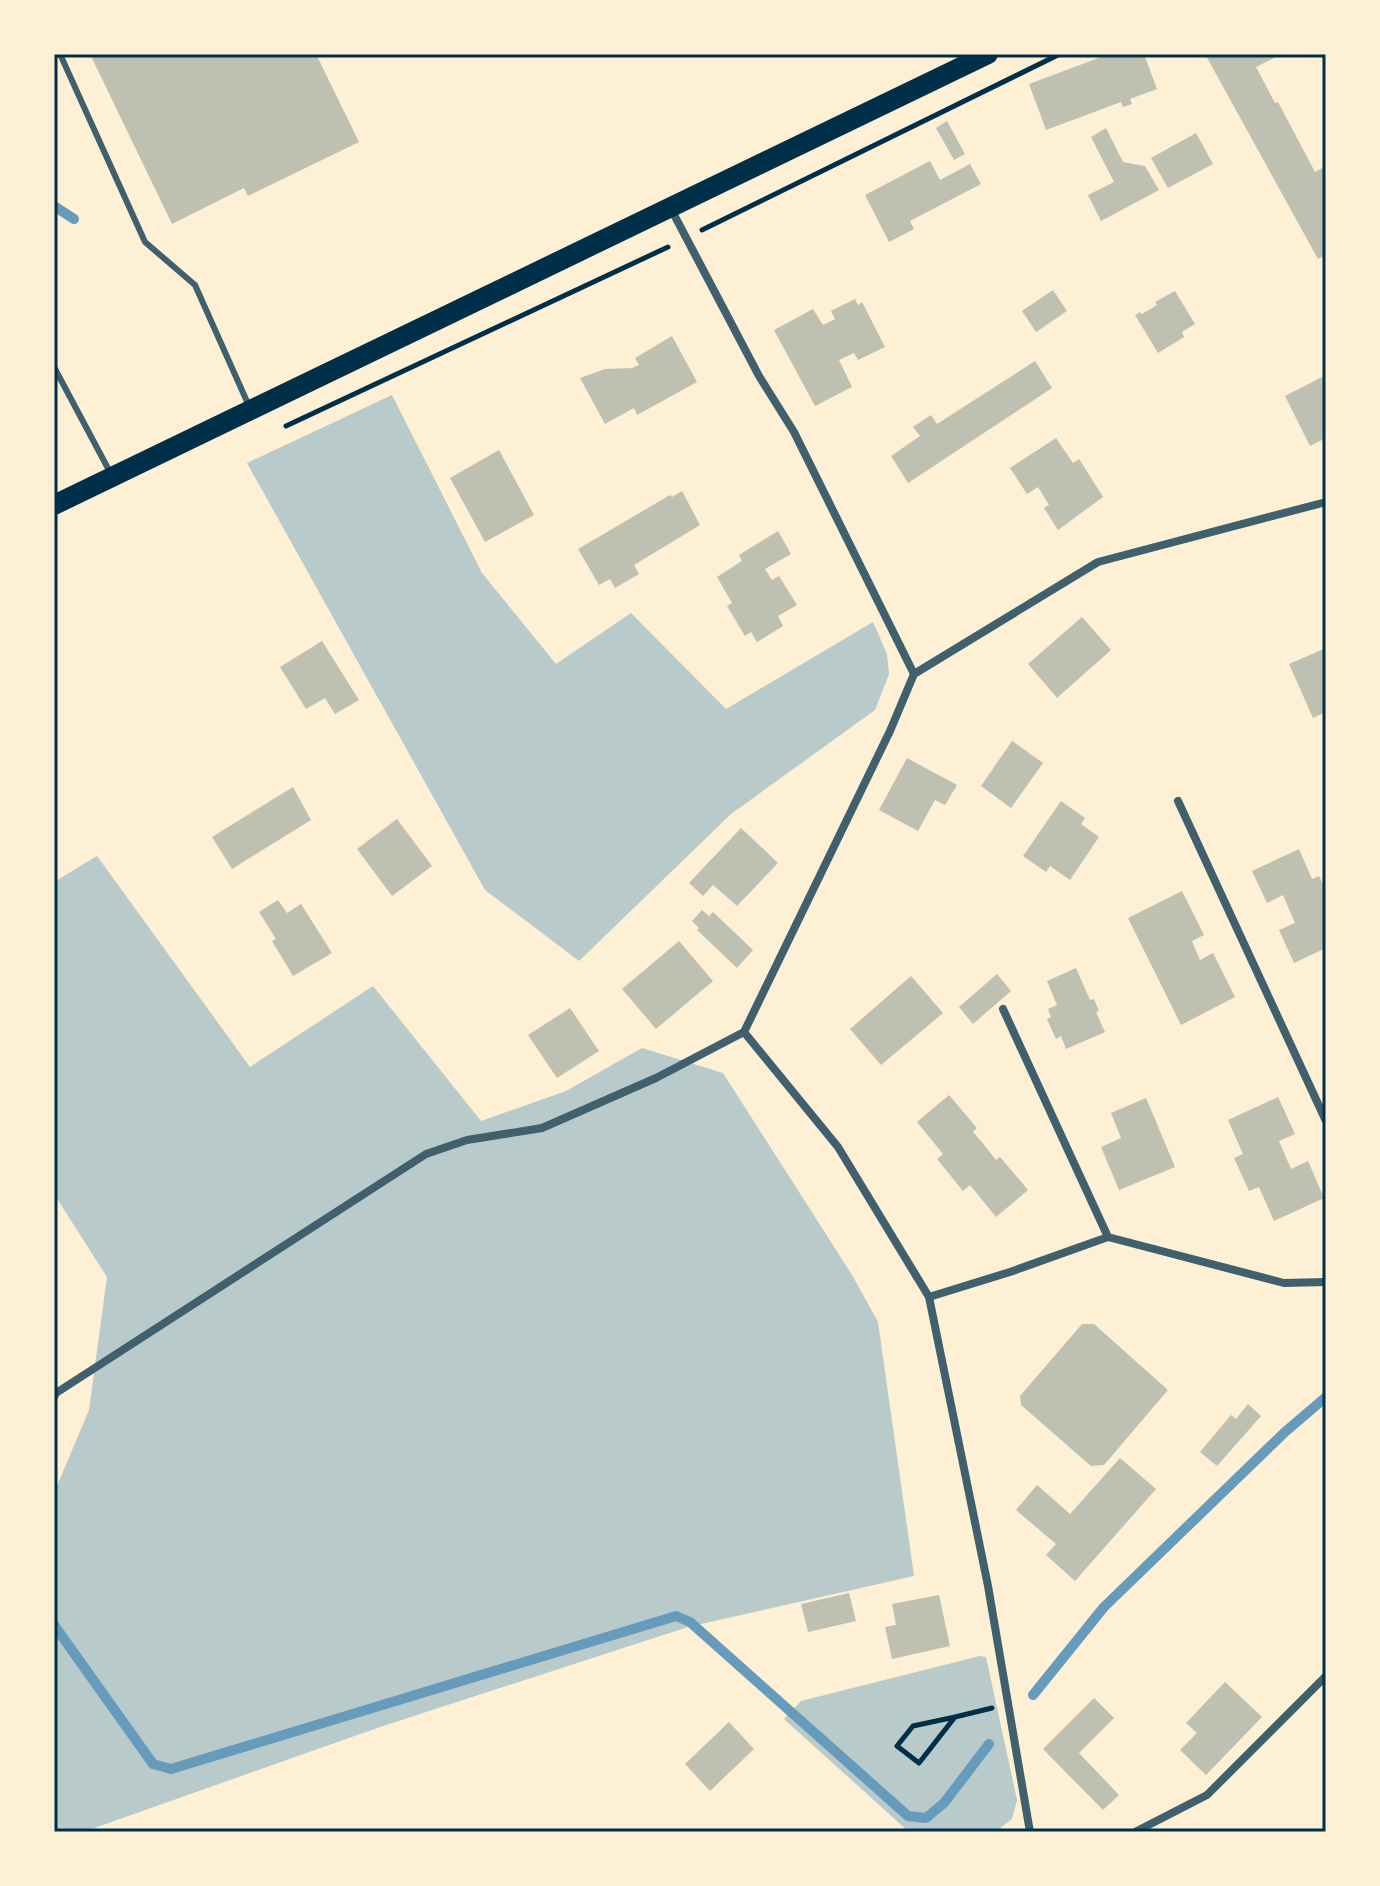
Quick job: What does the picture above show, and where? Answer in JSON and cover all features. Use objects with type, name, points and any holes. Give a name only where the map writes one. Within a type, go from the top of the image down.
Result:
[{"type":"main road","points":[[54,505],[988,54]]},
{"type":"street","points":[[669,206],[759,376],[794,432],[914,674]]},
{"type":"street","points":[[54,1397],[426,1154],[467,1140],[542,1128],[656,1078],[744,1032],[890,731],[914,674],[1098,562],[1326,502]]},
{"type":"street","points":[[1178,801],[1326,1121]]},
{"type":"street","points":[[1003,1009],[1108,1237]]},
{"type":"street","points":[[744,1032],[838,1147],[929,1297],[988,1586],[1030,1832]]},
{"type":"street","points":[[929,1297],[1108,1237],[1284,1283],[1326,1282]]},
{"type":"street","points":[[1135,1832],[1207,1795],[1326,1676]]},
{"type":"lane","points":[[60,54],[145,242],[195,285],[250,410]]},
{"type":"lane","points":[[54,367],[112,477]]},
{"type":"path","points":[[285,427],[688,237],[1060,54]]},
{"type":"path","points":[[955,1717],[919,1763],[897,1746],[913,1726],[1008,1704]]},
{"type":"shaded area","points":[[392,395],[482,573],[556,664],[631,613],[726,709],[873,622],[887,654],[889,674],[875,710],[731,814],[579,961],[485,890],[247,463]]},
{"type":"shaded area","points":[[97,856],[250,1067],[373,986],[481,1121],[566,1091],[642,1048],[723,1073],[852,1275],[878,1322],[914,1576],[688,1627],[380,1727],[83,1832],[54,1832],[54,1493],[89,1410],[107,1277],[54,1194],[54,882]]},
{"type":"shaded area","points":[[986,1657],[1017,1800],[1012,1819],[995,1832],[909,1832],[784,1719],[801,1701]]},
{"type":"building","points":[[90,54],[316,54],[359,142],[248,196],[244,188],[172,224]]},
{"type":"building","points":[[1109,54],[1144,54],[1157,89],[1130,99],[1132,104],[1123,107],[1121,102],[1046,130],[1029,84]]},
{"type":"building","points":[[1205,54],[1282,54],[1256,67],[1315,172],[1326,166],[1326,255],[1318,259]]},
{"type":"building","points":[[947,121],[965,154],[954,160],[936,128]]},
{"type":"building","points":[[1106,128],[1123,162],[1145,166],[1159,190],[1101,221],[1088,195],[1114,182],[1091,137]]},
{"type":"building","points":[[1196,133],[1213,164],[1168,188],[1151,158]]},
{"type":"building","points":[[930,161],[940,180],[970,164],[981,184],[910,221],[914,229],[889,242],[865,195]]},
{"type":"building","points":[[1053,290],[1067,311],[1036,332],[1022,311]]},
{"type":"building","points":[[1175,291],[1195,324],[1182,332],[1184,337],[1158,353],[1135,315],[1157,305],[1155,302]]},
{"type":"building","points":[[855,299],[858,305],[862,302],[885,347],[858,360],[854,353],[839,360],[852,387],[815,406],[774,330],[813,309],[823,325],[835,319],[831,311]]},
{"type":"building","points":[[672,336],[697,382],[637,415],[634,408],[605,424],[580,378],[605,369],[639,365],[635,358]]},
{"type":"building","points":[[1035,361],[1052,388],[908,483],[891,456],[920,436],[913,427],[931,415],[937,424]]},
{"type":"building","points":[[1326,375],[1326,438],[1310,446],[1285,396]]},
{"type":"building","points":[[1056,438],[1073,463],[1079,459],[1103,497],[1058,530],[1044,508],[1049,505],[1038,487],[1027,494],[1010,468]]},
{"type":"building","points":[[499,450],[534,515],[485,542],[450,478]]},
{"type":"building","points":[[682,491],[700,525],[634,565],[639,574],[615,588],[610,579],[599,585],[578,549]]},
{"type":"building","points":[[778,531],[791,554],[765,569],[772,580],[779,576],[797,605],[778,616],[783,626],[757,642],[751,632],[745,636],[727,606],[732,603],[717,577],[742,561],[739,555]]},
{"type":"building","points":[[1082,617],[1111,650],[1057,698],[1028,664]]},
{"type":"building","points":[[322,641],[359,700],[335,714],[325,698],[306,709],[280,667]]},
{"type":"building","points":[[1326,648],[1326,712],[1313,718],[1289,664]]},
{"type":"building","points":[[1012,741],[1043,763],[1011,808],[981,786]]},
{"type":"building","points":[[907,758],[957,785],[945,805],[935,800],[918,831],[879,810]]},
{"type":"building","points":[[293,787],[311,820],[232,869],[212,837]]},
{"type":"building","points":[[1061,801],[1085,818],[1081,824],[1099,837],[1070,880],[1050,866],[1046,872],[1023,856]]},
{"type":"building","points":[[397,819],[432,866],[392,896],[357,849]]},
{"type":"building","points":[[741,828],[778,863],[737,906],[713,885],[703,896],[689,883]]},
{"type":"building","points":[[1299,849],[1312,879],[1319,876],[1326,890],[1326,948],[1294,963],[1279,930],[1295,923],[1283,895],[1267,903],[1252,871]]},
{"type":"building","points":[[1182,891],[1204,935],[1192,941],[1200,960],[1213,953],[1235,997],[1181,1025],[1128,918]]},
{"type":"building","points":[[278,900],[287,913],[301,904],[332,953],[293,976],[259,912]]},
{"type":"building","points":[[702,910],[709,916],[713,912],[753,950],[737,968],[697,930],[699,928],[692,921]]},
{"type":"building","points":[[679,941],[713,981],[656,1029],[622,989]]},
{"type":"building","points":[[1076,968],[1090,1000],[1094,999],[1105,1032],[1066,1049],[1061,1036],[1056,1039],[1047,1019],[1051,1017],[1048,1009],[1057,1005],[1047,981]]},
{"type":"building","points":[[997,974],[1011,991],[973,1024],[959,1007]]},
{"type":"building","points":[[911,976],[943,1013],[881,1065],[850,1029]]},
{"type":"building","points":[[570,1008],[599,1051],[557,1078],[528,1035]]},
{"type":"building","points":[[949,1095],[977,1128],[973,1132],[996,1160],[1000,1157],[1028,1190],[996,1217],[970,1185],[963,1191],[937,1159],[943,1154],[917,1122]]},
{"type":"building","points":[[1278,1097],[1295,1134],[1279,1141],[1291,1169],[1308,1161],[1324,1198],[1274,1221],[1259,1187],[1249,1191],[1234,1158],[1243,1154],[1228,1120]]},
{"type":"building","points":[[1146,1098],[1175,1167],[1119,1190],[1101,1147],[1121,1138],[1111,1113]]},
{"type":"building","points":[[1082,1324],[1094,1324],[1168,1390],[1104,1465],[1091,1466],[1021,1405],[1020,1396]]},
{"type":"building","points":[[1248,1404],[1261,1416],[1217,1466],[1200,1452],[1231,1415],[1236,1419]]},
{"type":"building","points":[[1120,1458],[1156,1489],[1075,1581],[1046,1555],[1056,1544],[1016,1510],[1037,1485],[1070,1514]]},
{"type":"building","points":[[849,1593],[856,1621],[808,1632],[801,1604]]},
{"type":"building","points":[[939,1595],[950,1646],[892,1659],[885,1627],[896,1625],[892,1604]]},
{"type":"building","points":[[1225,1682],[1262,1717],[1206,1775],[1180,1750],[1197,1733],[1186,1723]]},
{"type":"building","points":[[1094,1698],[1114,1718],[1079,1753],[1119,1795],[1103,1810],[1043,1749]]},
{"type":"building","points":[[729,1722],[754,1749],[710,1791],[685,1764]]},
{"type":"waterway","points":[[54,206],[74,219]]},
{"type":"waterway","points":[[1033,1695],[1104,1607],[1285,1432],[1326,1397]]},
{"type":"waterway","points":[[54,1625],[153,1764],[171,1769],[676,1616],[690,1622],[908,1816],[926,1818],[944,1803],[989,1744]]}]
